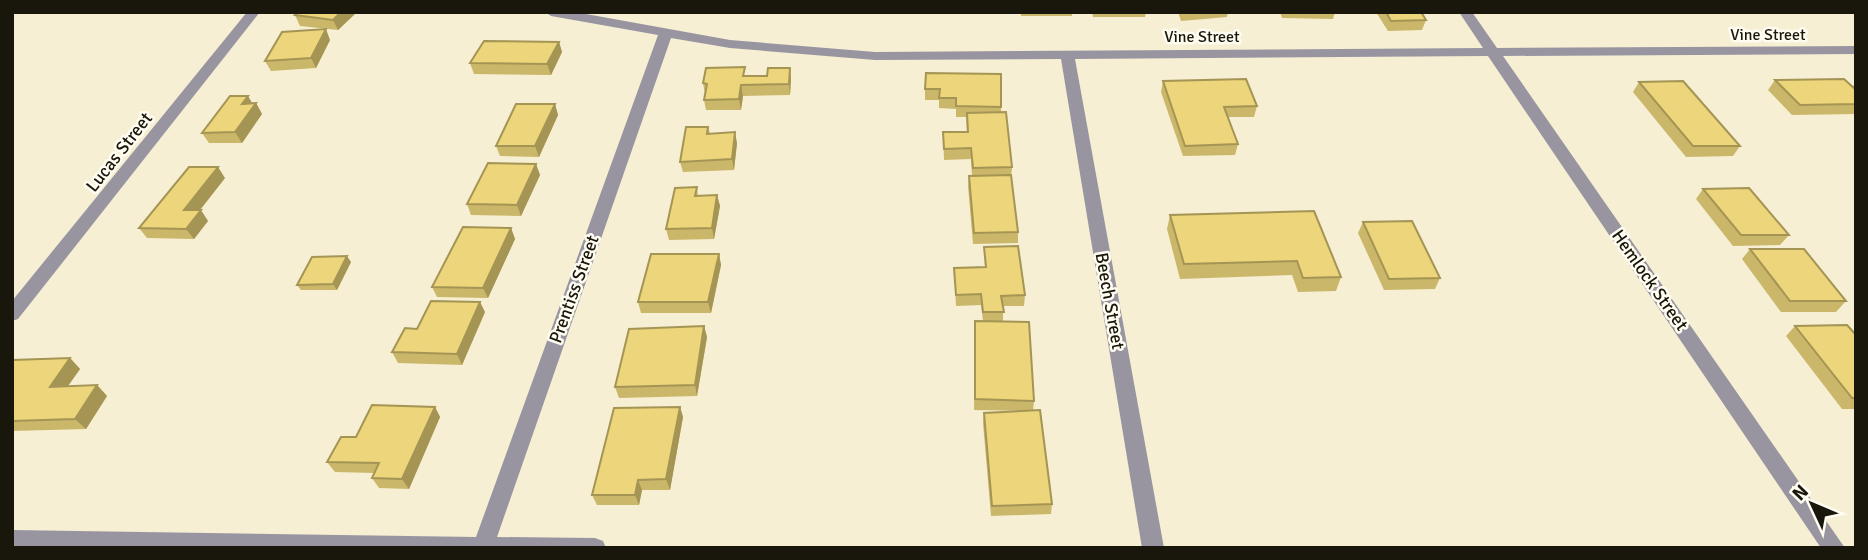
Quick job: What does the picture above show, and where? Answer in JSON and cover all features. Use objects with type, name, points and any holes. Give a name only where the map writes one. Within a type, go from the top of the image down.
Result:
[{"type":"street","name":"Lucas Street","points":[[12,314],[254,12]]},
{"type":"street","name":"Vine Street","points":[[551,12],[730,44],[875,56],[1856,50]]},
{"type":"street","name":"Hemlock Street","points":[[1465,12],[1834,548]]},
{"type":"street","name":"Prentiss Street","points":[[483,546],[666,33]]},
{"type":"street","name":"Beech Street","points":[[1067,54],[1153,548]]},
{"type":"street","points":[[12,540],[595,548]]},
{"type":"building","points":[[299,12],[341,12],[333,20],[295,15]]},
{"type":"building","points":[[1386,12],[1421,12],[1426,20],[1391,21]]},
{"type":"building","points":[[326,29],[311,58],[265,61],[282,32]]},
{"type":"building","points":[[484,41],[559,42],[547,64],[470,63]]},
{"type":"building","points":[[745,67],[743,76],[767,76],[768,68],[790,68],[789,84],[741,85],[739,99],[704,100],[706,68]]},
{"type":"building","points":[[926,73],[1001,74],[1001,107],[956,106],[956,98],[939,98],[940,89],[925,89]]},
{"type":"building","points":[[1246,79],[1257,106],[1224,107],[1238,144],[1185,146],[1163,81]]},
{"type":"building","points":[[1844,79],[1856,90],[1856,104],[1800,105],[1775,80]]},
{"type":"building","points":[[1683,81],[1740,146],[1693,146],[1639,82]]},
{"type":"building","points":[[230,96],[248,96],[242,104],[256,103],[235,132],[202,133]]},
{"type":"building","points":[[516,104],[555,104],[535,146],[496,146]]},
{"type":"building","points":[[1006,112],[1012,167],[973,168],[971,148],[944,149],[943,132],[968,132],[967,113]]},
{"type":"building","points":[[686,127],[708,127],[707,134],[735,132],[732,159],[680,162]]},
{"type":"building","points":[[488,163],[536,164],[517,205],[467,204]]},
{"type":"building","points":[[189,167],[218,167],[184,210],[201,210],[186,229],[139,228]]},
{"type":"building","points":[[1011,175],[1018,232],[974,233],[969,176]]},
{"type":"building","points":[[697,187],[695,196],[717,195],[712,228],[666,229],[675,188]]},
{"type":"building","points":[[1749,188],[1789,235],[1741,235],[1703,189]]},
{"type":"building","points":[[1314,211],[1341,277],[1303,278],[1297,261],[1184,264],[1170,215]]},
{"type":"building","points":[[1412,221],[1440,278],[1389,279],[1363,222]]},
{"type":"building","points":[[463,227],[511,228],[483,288],[432,287]]},
{"type":"building","points":[[1018,246],[1025,295],[1001,296],[1004,312],[983,312],[981,294],[956,295],[954,268],[986,267],[984,247]]},
{"type":"building","points":[[1750,249],[1804,249],[1846,301],[1790,301]]},
{"type":"building","points":[[651,254],[719,254],[708,302],[638,302]]},
{"type":"building","points":[[347,256],[333,284],[297,285],[312,257]]},
{"type":"building","points":[[431,301],[480,302],[457,354],[392,352],[405,328],[417,329]]},
{"type":"building","points":[[975,321],[1029,322],[1034,401],[975,399]]},
{"type":"building","points":[[1847,325],[1856,335],[1856,398],[1852,398],[1795,326]]},
{"type":"building","points":[[704,326],[695,385],[615,387],[629,329]]},
{"type":"building","points":[[70,358],[50,387],[97,385],[75,419],[12,421],[13,360]]},
{"type":"building","points":[[372,405],[435,407],[402,479],[372,478],[379,463],[327,462],[341,437],[356,437]]},
{"type":"building","points":[[680,407],[666,479],[638,480],[635,495],[592,495],[614,408]]},
{"type":"building","points":[[1040,410],[1052,504],[992,506],[984,413]]}]
